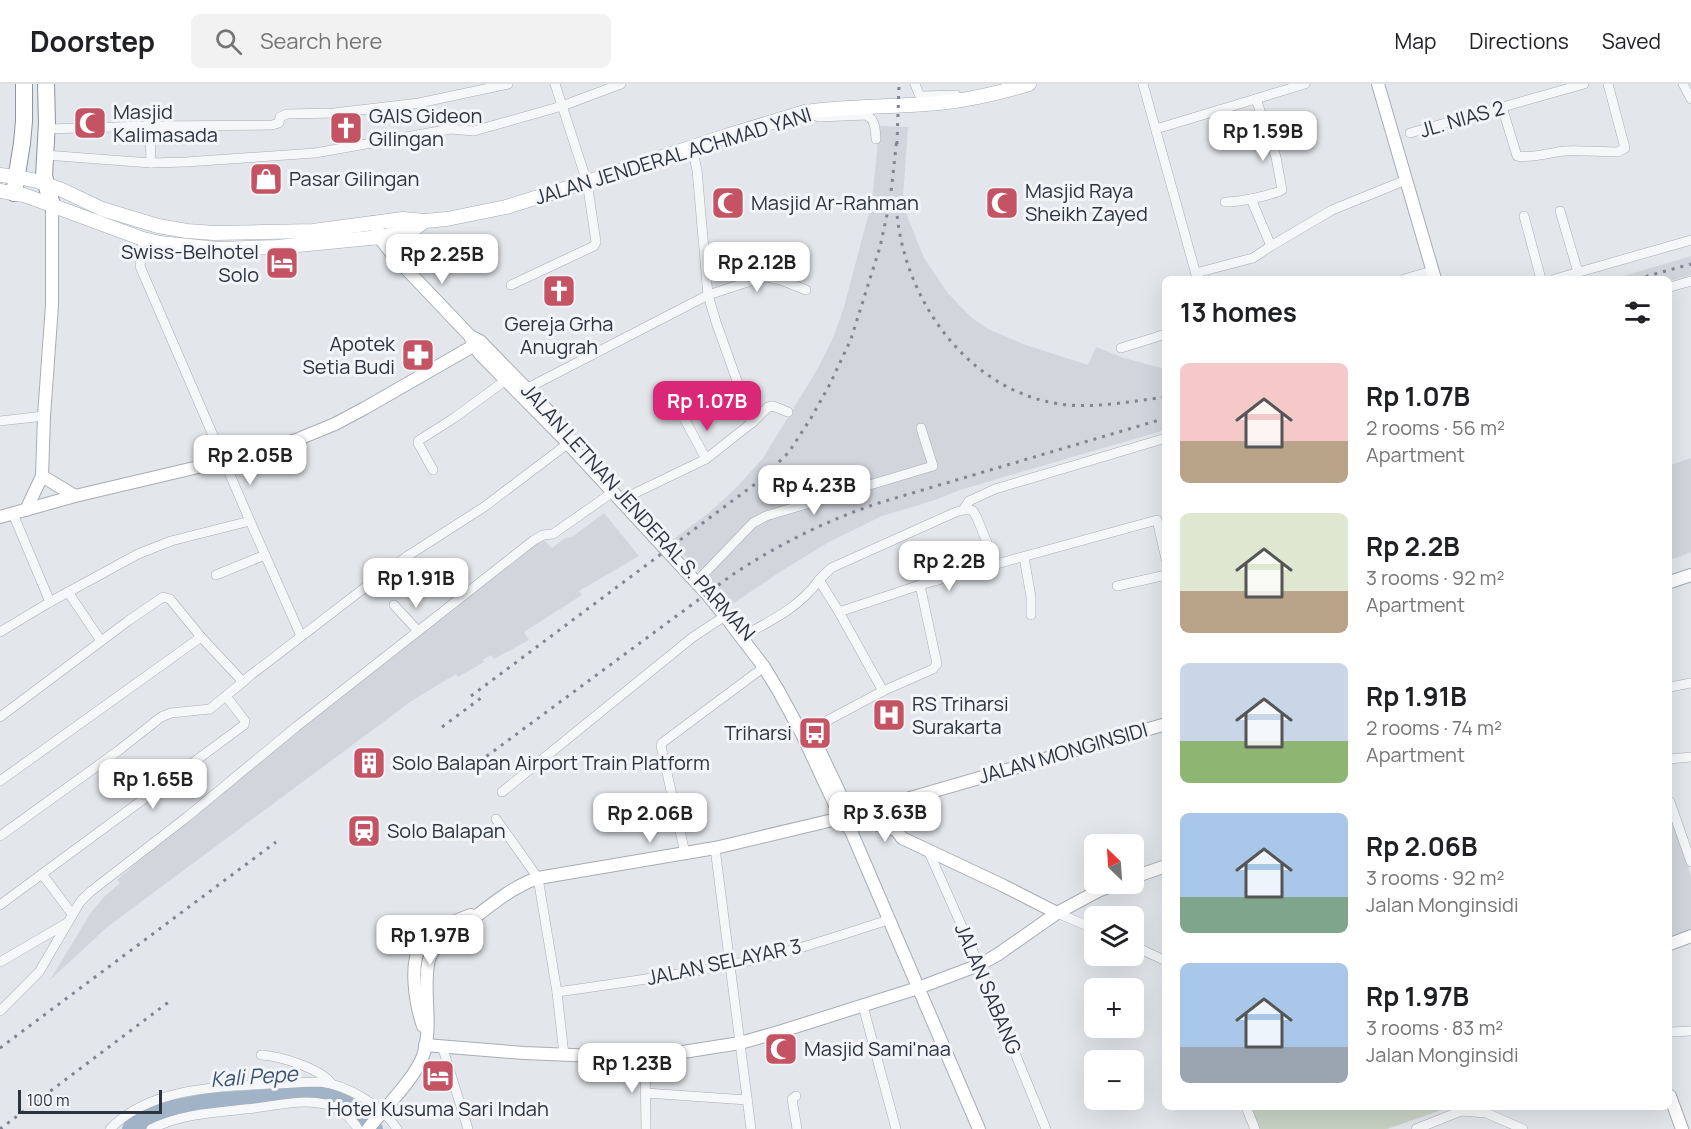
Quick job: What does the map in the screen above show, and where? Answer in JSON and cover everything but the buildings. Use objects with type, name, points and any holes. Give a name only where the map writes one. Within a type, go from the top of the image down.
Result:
[{"type":"highway","points":[[10,187],[21,152],[24,84]]},
{"type":"highway","points":[[46,84],[45,176],[51,205]]},
{"type":"main road","name":"JALAN JENDERAL ACHMAD YANI","points":[[10,187],[46,184],[102,209],[158,226],[214,233],[313,231],[374,222],[458,218],[520,203],[804,112],[940,103],[982,96],[1029,84]]},
{"type":"main road","points":[[1378,84],[1433,275]]},
{"type":"main road","name":"JALAN JENDERAL ACHMAD YANI","points":[[0,175],[10,187],[51,205],[143,239],[160,243],[218,249],[277,247],[380,237],[413,230],[425,221]]},
{"type":"main road","points":[[76,215],[82,200]]},
{"type":"main road","points":[[19,512],[42,476],[52,304],[51,205]]},
{"type":"main road","name":"JALAN LETNAN JENDERAL S. PARMAN","points":[[374,222],[380,237],[393,255],[571,441],[776,671],[843,800],[847,821],[979,1129]]},
{"type":"main road","points":[[0,517],[75,496],[224,462],[296,440],[335,423],[475,341]]},
{"type":"main road","name":"JALAN LETNAN JENDERAL S. PARMAN","points":[[475,341],[506,380],[523,391]]},
{"type":"main road","points":[[42,476],[75,496]]},
{"type":"main road","name":"JALAN LETNAN JENDERAL S. PARMAN","points":[[620,497],[701,577],[745,636],[806,732]]},
{"type":"main road","points":[[1672,581],[1691,575]]},
{"type":"main road","name":"JALAN MONGINSIDI","points":[[428,964],[436,948],[478,913],[518,887],[538,878],[715,848],[847,821],[1162,725]]},
{"type":"main road","points":[[847,821],[896,830],[902,838],[1057,913]]},
{"type":"main road","points":[[1144,874],[1162,867]]},
{"type":"main road","points":[[426,1042],[442,1046],[564,1055],[645,1058],[740,1043],[863,1006],[979,965],[1057,913],[1092,894]]},
{"type":"main road","name":"JALAN MONGINSIDI","points":[[415,964],[422,944],[430,936],[453,922],[478,913]]},
{"type":"main road","points":[[1672,943],[1691,936]]},
{"type":"main road","points":[[368,1129],[414,1071],[423,1055],[426,1042],[428,964],[415,964],[419,1010],[426,1042]]},
{"type":"main road","points":[[1672,1104],[1678,1127]]},
{"type":"street","points":[[46,126],[272,125],[280,123],[280,117],[286,114],[334,113],[419,103],[508,84]]},
{"type":"street","points":[[511,285],[596,244],[587,182],[555,84]]},
{"type":"street","points":[[45,155],[151,163],[315,153],[451,129],[474,131],[562,106],[621,84]]},
{"type":"street","points":[[915,84],[922,96],[982,96]]},
{"type":"street","points":[[1143,84],[1197,276],[1253,258],[1341,206],[1406,180]]},
{"type":"street","points":[[1156,129],[1305,84]]},
{"type":"street","name":"JL. NIAS 2","points":[[1410,133],[1584,84]]},
{"type":"street","points":[[1502,107],[1517,156],[1569,151],[1621,152],[1624,148],[1608,84]]},
{"type":"street","points":[[1683,84],[1691,99]]},
{"type":"street","points":[[1225,202],[1251,199],[1282,190],[1276,157],[1256,99]]},
{"type":"street","points":[[804,112],[819,117],[867,115],[874,121],[876,139]]},
{"type":"street","points":[[150,126],[151,163]]},
{"type":"street","points":[[692,148],[697,170],[708,295],[752,423]]},
{"type":"street","points":[[1251,199],[1270,246]]},
{"type":"street","points":[[1560,211],[1578,272]]},
{"type":"street","points":[[1524,216],[1540,276]]},
{"type":"street","points":[[143,239],[140,266],[301,636]]},
{"type":"street","points":[[1565,276],[1691,240]]},
{"type":"street","points":[[523,391],[708,295],[766,277],[806,290]]},
{"type":"street","points":[[1672,286],[1691,281]]},
{"type":"street","points":[[1121,348],[1162,335]]},
{"type":"street","points":[[433,470],[418,441],[506,380]]},
{"type":"street","points":[[0,1011],[39,972],[80,902],[90,892],[536,539],[553,534],[620,497],[706,459],[770,406],[788,412]]},
{"type":"street","points":[[0,422],[44,416]]},
{"type":"street","points":[[684,418],[706,459]]},
{"type":"street","points":[[701,577],[753,524],[766,516],[933,466],[921,428]]},
{"type":"street","points":[[964,509],[969,501],[995,489],[1162,439]]},
{"type":"street","points":[[0,836],[161,717],[171,713],[210,710],[301,636],[406,557],[484,507],[571,441]]},
{"type":"street","points":[[745,636],[791,608],[810,592],[831,568],[964,509],[970,509],[977,518],[996,565]]},
{"type":"street","points":[[19,512],[50,602]]},
{"type":"street","points":[[839,612],[920,585],[1161,519]]},
{"type":"street","points":[[0,632],[114,566],[154,547],[250,521]]},
{"type":"street","points":[[216,575],[265,555]]},
{"type":"street","points":[[1024,557],[1031,615]]},
{"type":"street","points":[[1117,586],[1162,576]]},
{"type":"street","points":[[819,580],[883,691]]},
{"type":"street","points":[[806,732],[936,666],[920,585]]},
{"type":"street","points":[[68,592],[102,641]]},
{"type":"street","points":[[0,717],[163,597],[170,599],[201,637],[243,682]]},
{"type":"street","points":[[394,605],[417,631]]},
{"type":"street","points":[[502,792],[693,637],[725,616]]},
{"type":"street","points":[[0,781],[201,637]]},
{"type":"street","points":[[685,853],[660,746],[764,667]]},
{"type":"street","points":[[1672,687],[1691,683]]},
{"type":"street","points":[[0,905],[244,724],[245,721],[226,696]]},
{"type":"street","points":[[1672,759],[1691,757]]},
{"type":"street","points":[[1672,807],[1691,862]]},
{"type":"street","points":[[496,819],[538,878],[557,992],[564,1055]]},
{"type":"street","points":[[715,848],[751,1129]]},
{"type":"street","name":"JALAN SABANG","points":[[928,850],[979,965],[1046,1129]]},
{"type":"street","points":[[42,874],[70,918]]},
{"type":"street","points":[[1057,913],[1084,924]]},
{"type":"street","points":[[0,963],[70,918]]},
{"type":"street","name":"JALAN SELAYAR 3","points":[[557,992],[730,965],[888,920]]},
{"type":"street","points":[[1144,951],[1162,959]]},
{"type":"street","points":[[863,1006],[896,1129]]},
{"type":"street","points":[[1672,1032],[1691,1031]]},
{"type":"street","points":[[442,1046],[468,1129]]},
{"type":"street","points":[[261,1055],[302,1065],[326,1077],[331,1083]]},
{"type":"street","points":[[645,1058],[646,1129]]},
{"type":"street","points":[[110,1129],[128,1113],[179,1094],[233,1086],[302,1082],[331,1083],[345,1089],[381,1113],[397,1129]]},
{"type":"street","points":[[646,1094],[747,1100]]},
{"type":"street","points":[[796,1096],[792,1099],[791,1104],[797,1129]]},
{"type":"street","points":[[151,1129],[183,1118],[215,1112],[315,1102],[328,1104],[337,1109],[358,1129]]},
{"type":"street","points":[[1247,1110],[1255,1129]]},
{"type":"street","points":[[1416,1129],[1460,1110]]},
{"type":"street","points":[[1484,1110],[1523,1129]]},
{"type":"shaded area","points":[[878,126],[908,127],[903,197],[906,213],[924,258],[947,292],[972,318],[988,329],[1023,344],[1088,365],[1096,347],[1124,358],[1162,368],[1162,431],[960,490],[882,516],[829,542],[731,605],[671,541],[710,512],[763,458],[817,370],[833,338],[844,307],[872,201]]},
{"type":"shaded area","points":[[1691,256],[1691,275],[1672,280],[1672,276],[1624,276]]},
{"type":"shaded area","points":[[1691,458],[1691,552],[1672,559],[1672,464]]},
{"type":"shaded area","points":[[604,513],[639,556],[579,591],[582,595],[524,632],[529,640],[494,659],[491,655],[483,660],[484,662],[458,677],[456,674],[413,700],[106,928],[50,980],[90,914],[120,883],[117,880],[169,834],[542,538],[552,548],[565,538],[572,537]]},
{"type":"shaded area","points":[[1672,822],[1691,876],[1691,929],[1672,936]]},
{"type":"green space","points":[[1252,1110],[1441,1110],[1387,1129],[1259,1129]]},
{"type":"waterway","name":"Kali Pepe","points":[[131,1129],[152,1113],[208,1102],[330,1094],[347,1105],[374,1129]]},
{"type":"railway","points":[[897,144],[899,84]]},
{"type":"railway","points":[[471,696],[763,478],[789,452],[830,384],[851,339],[880,247],[890,201],[897,138]]},
{"type":"railway","points":[[896,198],[900,233],[909,267],[923,300],[942,331],[966,357],[994,379],[1025,395],[1060,404],[1100,405],[1162,398]]},
{"type":"railway","points":[[1648,276],[1691,264]]},
{"type":"railway","points":[[472,767],[732,575],[805,533],[882,502],[1162,419]]},
{"type":"railway","points":[[442,727],[485,695]]},
{"type":"railway","points":[[0,1048],[276,842]]},
{"type":"railway","points":[[0,1129],[170,1001]]},
{"type":"place","name":"Masjid Kalimasada","points":[[90,123]]},
{"type":"place","name":"GAIS Gideon Gilingan","points":[[346,128]]},
{"type":"place","name":"Pasar Gilingan","points":[[266,179]]},
{"type":"place","name":"Masjid Ar-Rahman","points":[[728,203]]},
{"type":"place","name":"Masjid Raya Sheikh Zayed","points":[[1002,203]]},
{"type":"place","name":"Swiss-Belhotel Solo","points":[[282,263]]},
{"type":"place","name":"Gereja Grha Anugrah","points":[[559,291]]},
{"type":"place","name":"Apotek Setia Budi","points":[[418,355]]},
{"type":"place","name":"RS Triharsi Surakarta","points":[[889,715]]},
{"type":"place","name":"Triharsi","points":[[815,733]]},
{"type":"place","name":"Solo Balapan Airport Train Platform","points":[[369,763]]},
{"type":"place","name":"Solo Balapan","points":[[364,831]]},
{"type":"place","name":"Masjid Sami'naa","points":[[781,1049]]},
{"type":"place","name":"Hotel Kusuma Sari Indah","points":[[438,1076]]}]
